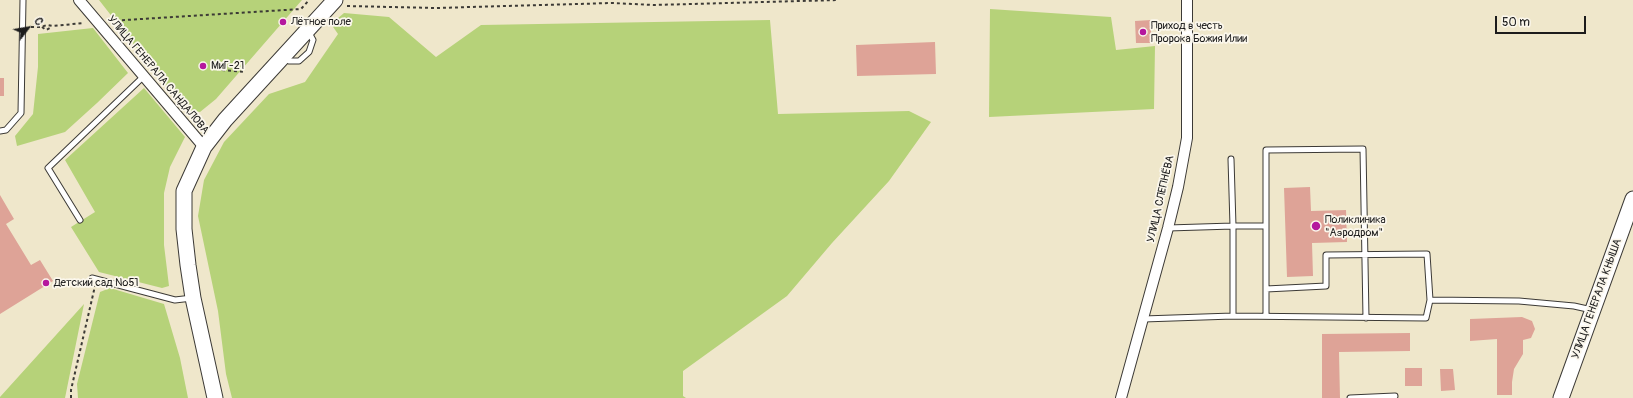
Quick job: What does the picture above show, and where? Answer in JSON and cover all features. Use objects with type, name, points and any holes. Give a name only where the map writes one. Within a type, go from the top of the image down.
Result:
[{"type":"street","name":"УЛИЦА ГЕНЕРАЛА САНДАЛОВА","points":[[79,0],[204,147]]},
{"type":"street","name":"УЛИЦА СЛЕПНЁВА","points":[[1121,398],[1168,228],[1178,187],[1187,138],[1186,0]]},
{"type":"street","points":[[216,398],[193,298],[184,229],[184,191],[204,147],[225,120],[332,4]]},
{"type":"street","name":"УЛИЦА ГЕНЕРАЛА КНЫША","points":[[1561,398],[1633,199]]},
{"type":"lane","points":[[0,131],[6,130],[21,113],[23,0]]},
{"type":"lane","points":[[80,220],[48,168],[144,76]]},
{"type":"lane","points":[[1266,316],[1266,150],[1364,149],[1366,318]]},
{"type":"lane","points":[[1231,159],[1233,316]]},
{"type":"lane","points":[[1168,228],[1266,226]]},
{"type":"lane","points":[[1143,319],[1233,316],[1426,318],[1430,300],[1427,254],[1326,255],[1326,286],[1266,290]]},
{"type":"lane","points":[[94,278],[175,300],[193,298]]},
{"type":"lane","points":[[1430,300],[1519,301],[1574,306],[1593,310]]},
{"type":"lane","points":[[1350,398],[1395,396]]},
{"type":"path","points":[[22,28],[42,27],[47,25],[53,26],[301,9],[308,0]]},
{"type":"path","points":[[332,4],[346,6],[450,7],[612,3],[654,5],[838,0]]},
{"type":"path","points":[[42,27],[46,30],[53,26]]},
{"type":"path","points":[[222,70],[245,72]]},
{"type":"path","points":[[71,398],[71,390],[94,289],[94,278]]},
{"type":"green space","points":[[99,0],[302,0],[216,99],[200,112],[185,110]]},
{"type":"green space","points":[[990,9],[1111,17],[1116,50],[1155,46],[1154,109],[989,117]]},
{"type":"green space","points":[[344,13],[389,17],[436,57],[481,25],[770,20],[778,114],[909,111],[931,122],[889,181],[832,243],[787,296],[683,371],[683,396],[686,398],[232,398],[226,374],[218,311],[198,216],[204,180],[224,142],[269,94],[305,82],[338,34],[331,24]]},
{"type":"green space","points":[[93,28],[128,73],[65,132],[17,146],[15,136],[33,114],[38,67],[38,34]]},
{"type":"green space","points":[[144,88],[185,137],[170,167],[164,193],[164,245],[169,286],[162,288],[99,272],[71,227],[95,212],[65,160]]},
{"type":"green space","points":[[110,288],[164,304],[180,358],[188,398],[78,398],[77,384],[100,292]]},
{"type":"green space","points":[[84,304],[65,398],[0,398],[0,397]]},
{"type":"building","name":"Приход в честь Пророка Божия Илии","points":[[1151,20],[1151,43],[1136,43],[1135,21]]},
{"type":"building","points":[[935,42],[936,74],[857,76],[856,45]]},
{"type":"building","points":[[0,78],[4,78],[4,96],[0,96]]},
{"type":"building","name":"Поликлиника \"Аэродром\"","points":[[1310,187],[1311,211],[1346,210],[1347,242],[1312,243],[1313,276],[1287,277],[1284,188]]},
{"type":"building","points":[[0,195],[14,219],[6,224],[31,265],[40,260],[53,281],[0,314]]},
{"type":"building","points":[[1522,317],[1532,321],[1535,329],[1531,338],[1523,340],[1523,354],[1514,369],[1512,395],[1497,395],[1497,339],[1470,341],[1470,319]]},
{"type":"building","points":[[1410,333],[1410,351],[1339,352],[1340,398],[1322,398],[1322,334]]},
{"type":"building","points":[[1405,368],[1422,368],[1422,386],[1405,386]]},
{"type":"building","points":[[1440,369],[1453,369],[1455,390],[1441,391]]},
{"type":"place","name":"Лётное поле","points":[[283,22]]},
{"type":"place","name":"Приход в честь Пророка Божия Илии","points":[[1143,32]]},
{"type":"place","name":"МиГ-21","points":[[203,66]]},
{"type":"place","name":"Поликлиника \"Аэродром\"","points":[[1316,226]]},
{"type":"place","name":"Детский сад №51","points":[[46,283]]}]
